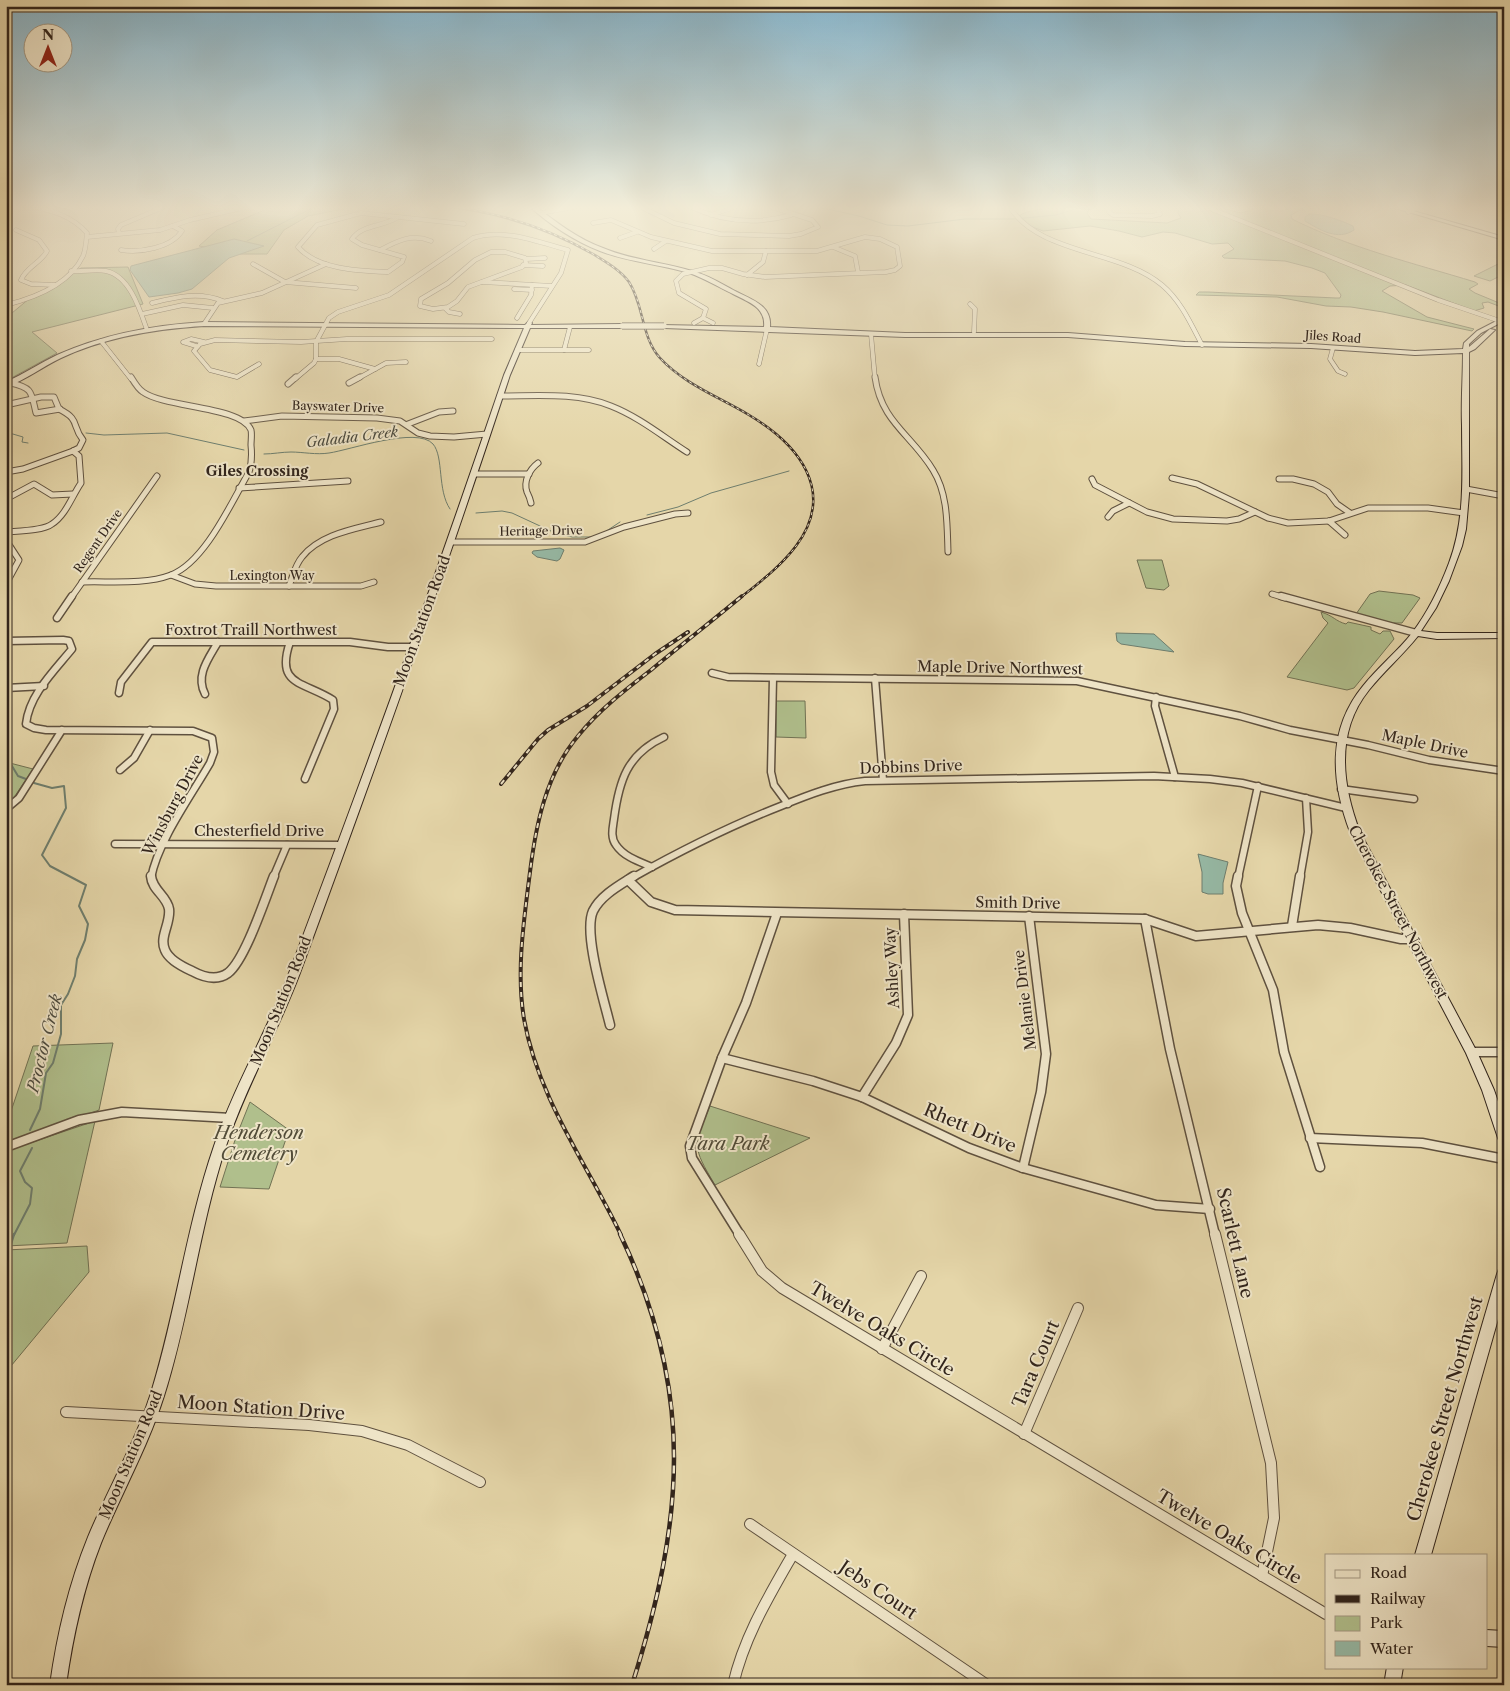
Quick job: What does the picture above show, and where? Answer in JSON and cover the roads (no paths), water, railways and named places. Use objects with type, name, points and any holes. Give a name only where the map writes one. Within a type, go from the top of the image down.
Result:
[{"type":"street","points":[[6,305],[29,298],[55,285]]},
{"type":"street","points":[[125,285],[138,304],[147,329]]},
{"type":"street","points":[[205,323],[214,308],[223,301],[257,294],[277,285]]},
{"type":"street","points":[[319,285],[356,288]]},
{"type":"street","points":[[288,384],[311,367],[316,359],[316,342],[324,324],[338,312],[394,292],[404,285]]},
{"type":"street","points":[[444,285],[419,303],[420,306],[424,308],[445,308],[455,305],[465,289],[474,285]]},
{"type":"street","points":[[505,285],[532,288]]},
{"type":"street","points":[[676,285],[682,296],[706,308],[703,318],[694,323]]},
{"type":"street","points":[[717,285],[759,305],[766,313],[767,327],[759,364]]},
{"type":"street","points":[[1162,285],[1174,297],[1201,343]]},
{"type":"street","points":[[1400,285],[1503,321]]},
{"type":"street","points":[[514,289],[552,286]]},
{"type":"street","points":[[528,325],[552,286]]},
{"type":"street","points":[[517,318],[532,288]]},
{"type":"street","points":[[152,303],[181,296],[202,295],[223,301]]},
{"type":"street","points":[[181,296],[182,305]]},
{"type":"street","points":[[970,304],[975,309],[974,332]]},
{"type":"street","points":[[142,314],[182,305],[214,308]]},
{"type":"street","points":[[445,308],[449,312],[460,314]]},
{"type":"street","points":[[703,318],[713,323]]},
{"type":"street","points":[[1467,353],[1486,334],[1503,321]]},
{"type":"street","name":"Jiles Road","points":[[59,357],[66,352],[101,338],[147,329],[205,323],[663,324],[886,331],[1080,332],[1201,343],[1290,342],[1405,350],[1455,348],[1467,353]]},
{"type":"street","name":"Jiles Road","points":[[663,324],[713,323],[871,334],[1068,335],[1201,343],[1311,346],[1331,351],[1467,353]]},
{"type":"street","name":"Jiles Road","points":[[528,325],[570,327],[623,324]]},
{"type":"street","name":"Moon Station Road","points":[[58,1685],[70,1614],[85,1564],[150,1417],[174,1336],[204,1199],[231,1118],[278,1015],[342,845],[451,542],[486,434],[528,325]]},
{"type":"street","points":[[564,350],[570,327]]},
{"type":"street","name":"Jiles Road","points":[[8,384],[59,357],[100,341],[147,329]]},
{"type":"street","points":[[871,334],[878,395],[882,405],[893,424],[928,463],[941,485],[947,510],[948,552]]},
{"type":"street","points":[[204,342],[192,339],[183,342],[196,346],[204,342],[222,340],[316,342],[347,339],[492,339]]},
{"type":"street","points":[[82,582],[148,580],[171,575],[195,560],[249,472],[252,457],[251,430],[244,421],[221,412],[166,401],[146,394],[106,345],[100,341]]},
{"type":"street","points":[[196,346],[194,353],[214,372],[237,377],[259,364]]},
{"type":"street","points":[[517,350],[589,350]]},
{"type":"street","points":[[1331,351],[1330,359],[1338,370],[1346,374]]},
{"type":"street","name":"Cherokee Street Northwest","points":[[1467,353],[1466,490],[1464,515],[1454,562],[1427,618],[1361,696],[1347,718],[1339,755],[1341,789],[1346,808],[1359,840],[1471,1052],[1488,1090],[1504,1138]]},
{"type":"street","points":[[316,359],[339,359],[376,369]]},
{"type":"street","points":[[349,383],[391,362],[406,362]]},
{"type":"street","points":[[6,472],[23,470],[72,451],[79,448],[83,440],[71,415],[60,410],[36,413],[32,403],[34,398],[27,387],[8,384]]},
{"type":"street","points":[[6,405],[34,398],[54,396],[60,410]]},
{"type":"street","points":[[500,396],[557,396],[606,404],[686,452]]},
{"type":"street","points":[[408,424],[439,412],[453,410]]},
{"type":"street","name":"Bayswater Drive","points":[[244,421],[274,414],[379,418],[401,420],[419,433],[434,436],[486,434]]},
{"type":"street","points":[[6,532],[49,526],[61,515],[81,483],[79,456],[72,451]]},
{"type":"street","points":[[531,503],[526,489],[529,474],[533,466],[538,463]]},
{"type":"street","points":[[474,474],[529,474]]},
{"type":"street","name":"Regent Drive","points":[[57,618],[157,476]]},
{"type":"street","points":[[1172,478],[1197,484],[1268,518],[1288,523],[1329,521],[1368,508],[1428,508],[1464,515]]},
{"type":"street","points":[[1092,479],[1095,485],[1158,516],[1178,520],[1233,520],[1255,512]]},
{"type":"street","points":[[1279,479],[1293,479],[1314,484],[1328,492],[1337,504],[1350,513]]},
{"type":"street","points":[[1314,484],[1323,479]]},
{"type":"street","points":[[239,488],[348,481]]},
{"type":"street","points":[[6,500],[34,484],[52,495],[73,494]]},
{"type":"street","points":[[1466,490],[1504,496]]},
{"type":"street","points":[[1108,517],[1113,511],[1129,503]]},
{"type":"street","name":"Heritage Drive","points":[[451,542],[585,542],[624,527],[675,514],[688,513]]},
{"type":"street","points":[[1329,521],[1345,535]]},
{"type":"street","points":[[289,586],[300,561],[312,547],[331,538],[382,522]]},
{"type":"street","points":[[6,540],[19,560],[6,584]]},
{"type":"street","name":"Lexington Way","points":[[171,575],[204,585],[361,586],[374,582]]},
{"type":"street","points":[[1272,594],[1416,633],[1451,636],[1504,635]]},
{"type":"street","points":[[1427,618],[1434,628],[1451,636]]},
{"type":"street","name":"Winsburg Drive","points":[[6,641],[70,641],[72,649],[31,704],[25,716],[26,724],[34,728],[62,730],[180,730],[203,734],[212,738],[214,752],[210,763],[165,844],[151,878],[154,886],[168,904],[170,910],[164,935],[166,953],[196,975],[213,979],[228,973],[236,965],[287,845]]},
{"type":"street","name":"Foxtrot Traill Northwest","points":[[120,694],[121,682],[152,642],[356,642],[388,647],[412,647]]},
{"type":"street","points":[[204,694],[200,683],[201,676],[218,642]]},
{"type":"street","points":[[290,642],[284,662],[290,679],[302,686],[324,693],[333,700],[334,708],[305,779]]},
{"type":"street","name":"Maple Drive Northwest","points":[[712,673],[728,677],[773,678],[1077,680],[1240,716],[1283,729],[1341,739]]},
{"type":"street","points":[[773,678],[771,772],[774,784],[788,804]]},
{"type":"street","points":[[875,678],[883,780]]},
{"type":"street","points":[[6,688],[44,686]]},
{"type":"street","points":[[1156,697],[1156,706],[1175,776]]},
{"type":"street","points":[[6,809],[19,798],[62,730]]},
{"type":"street","points":[[120,770],[134,758],[150,730]]},
{"type":"street","points":[[652,867],[630,856],[616,846],[612,840],[613,826],[616,800],[624,774],[641,749],[664,737]]},
{"type":"street","name":"Maple Drive","points":[[1341,739],[1429,760],[1504,771]]},
{"type":"street","name":"Dobbins Drive","points":[[610,1025],[591,939],[590,924],[596,906],[615,888],[628,880],[713,835],[838,786],[864,781],[883,780],[1175,776],[1218,779],[1258,786],[1346,808]]},
{"type":"street","points":[[1258,786],[1236,886],[1237,901],[1247,931],[1273,989],[1280,1036],[1320,1167]]},
{"type":"street","points":[[1341,789],[1414,798]]},
{"type":"street","points":[[1292,926],[1307,839],[1306,798]]},
{"type":"street","name":"Chesterfield Drive","points":[[115,844],[342,845]]},
{"type":"street","name":"Smith Drive","points":[[628,880],[651,902],[675,910],[1145,919],[1196,936],[1292,926],[1332,925],[1401,939],[1412,939]]},
{"type":"street","name":"Twelve Oaks Circle","points":[[777,912],[746,1003],[722,1058],[690,1146],[692,1158],[762,1272],[782,1288],[1325,1613]]},
{"type":"street","name":"Ashley Way","points":[[862,1097],[899,1037],[908,1015],[904,914]]},
{"type":"street","name":"Melanie Drive","points":[[1023,1168],[1041,1092],[1046,1054],[1029,916]]},
{"type":"street","name":"Scarlett Lane","points":[[1145,919],[1170,1049],[1270,1463],[1274,1518],[1262,1576]]},
{"type":"street","points":[[1471,1052],[1504,1052]]},
{"type":"street","name":"Rhett Drive","points":[[722,1058],[813,1081],[862,1097],[969,1148],[1023,1168],[1143,1202],[1210,1209]]},
{"type":"street","points":[[6,1147],[79,1120],[122,1112],[231,1118]]},
{"type":"street","points":[[1310,1138],[1422,1143],[1504,1159]]},
{"type":"street","name":"Cherokee Street Northwest","points":[[1423,1554],[1501,1297],[1504,1274]]},
{"type":"street","points":[[882,1348],[921,1276]]},
{"type":"street","name":"Tara Court","points":[[1024,1434],[1078,1308]]},
{"type":"street","name":"Moon Station Drive","points":[[66,1412],[330,1426],[362,1431],[408,1446],[480,1482]]},
{"type":"street","name":"Jebs Court","points":[[750,1524],[987,1685]]},
{"type":"street","points":[[733,1685],[740,1660],[754,1626],[793,1554]]},
{"type":"street","points":[[1488,1638],[1504,1639]]},
{"type":"street","points":[[1392,1685],[1395,1668]]},
{"type":"water","points":[[140,285],[197,285],[192,289],[178,293],[149,297]]},
{"type":"water","points":[[560,548],[564,550],[557,561],[537,557],[532,553],[533,551]]},
{"type":"water","points":[[1116,633],[1154,634],[1174,652],[1121,644],[1117,641]]},
{"type":"water","points":[[1198,854],[1228,862],[1223,883],[1223,894],[1202,892],[1202,872]]},
{"type":"waterway","name":"Galadia Creek","points":[[6,432],[23,437],[22,442],[28,443]]},
{"type":"waterway","name":"Galadia Creek","points":[[86,433],[104,435],[167,433],[244,450]]},
{"type":"waterway","name":"Galadia Creek","points":[[264,454],[291,452],[324,454],[399,438],[413,437],[425,439],[433,444],[436,450],[443,493],[450,509]]},
{"type":"waterway","name":"Galadia Creek","points":[[647,515],[678,507],[711,493],[789,471]]},
{"type":"waterway","name":"Galadia Creek","points":[[476,513],[502,511],[512,513],[553,532],[572,537],[592,537]]},
{"type":"waterway","name":"Galadia Creek","points":[[605,532],[620,522]]},
{"type":"waterway","name":"Proctor Creek","points":[[6,760],[9,761],[18,776],[26,779]]},
{"type":"waterway","name":"Proctor Creek","points":[[30,1130],[40,1109],[46,1073],[53,1063],[61,1034],[61,1005],[68,994],[75,976],[77,959],[85,940],[88,924],[79,906],[86,885],[50,866],[42,855],[66,808],[64,786],[52,788],[34,783]]},
{"type":"waterway","name":"Proctor Creek","points":[[14,1235],[30,1204],[32,1188],[25,1182],[20,1171],[32,1148]]},
{"type":"waterway","name":"Proctor Creek","points":[[6,1259],[14,1234]]},
{"type":"railway","points":[[631,285],[638,301],[649,340],[660,358],[691,383],[749,415],[783,440],[796,455],[806,471],[812,488],[813,506],[808,526],[796,546],[770,574],[740,598]]},
{"type":"railway","points":[[621,1235],[552,1103],[540,1076],[524,1019],[521,964],[523,927],[532,854],[539,818],[550,783],[567,751],[578,736],[603,709],[742,596]]},
{"type":"railway","points":[[501,784],[538,739],[548,730],[587,706],[655,654],[688,632]]},
{"type":"railway","points":[[620,1234],[644,1292],[661,1348],[671,1403],[674,1458],[671,1512],[663,1568],[650,1625],[632,1685]]},
{"type":"district","name":"Giles Crossing","points":[[257,471]]},
{"type":"park label","name":"Henderson Cemetery","points":[[259,1143]]},
{"type":"park label","name":"Tara Park","points":[[728,1144]]}]
